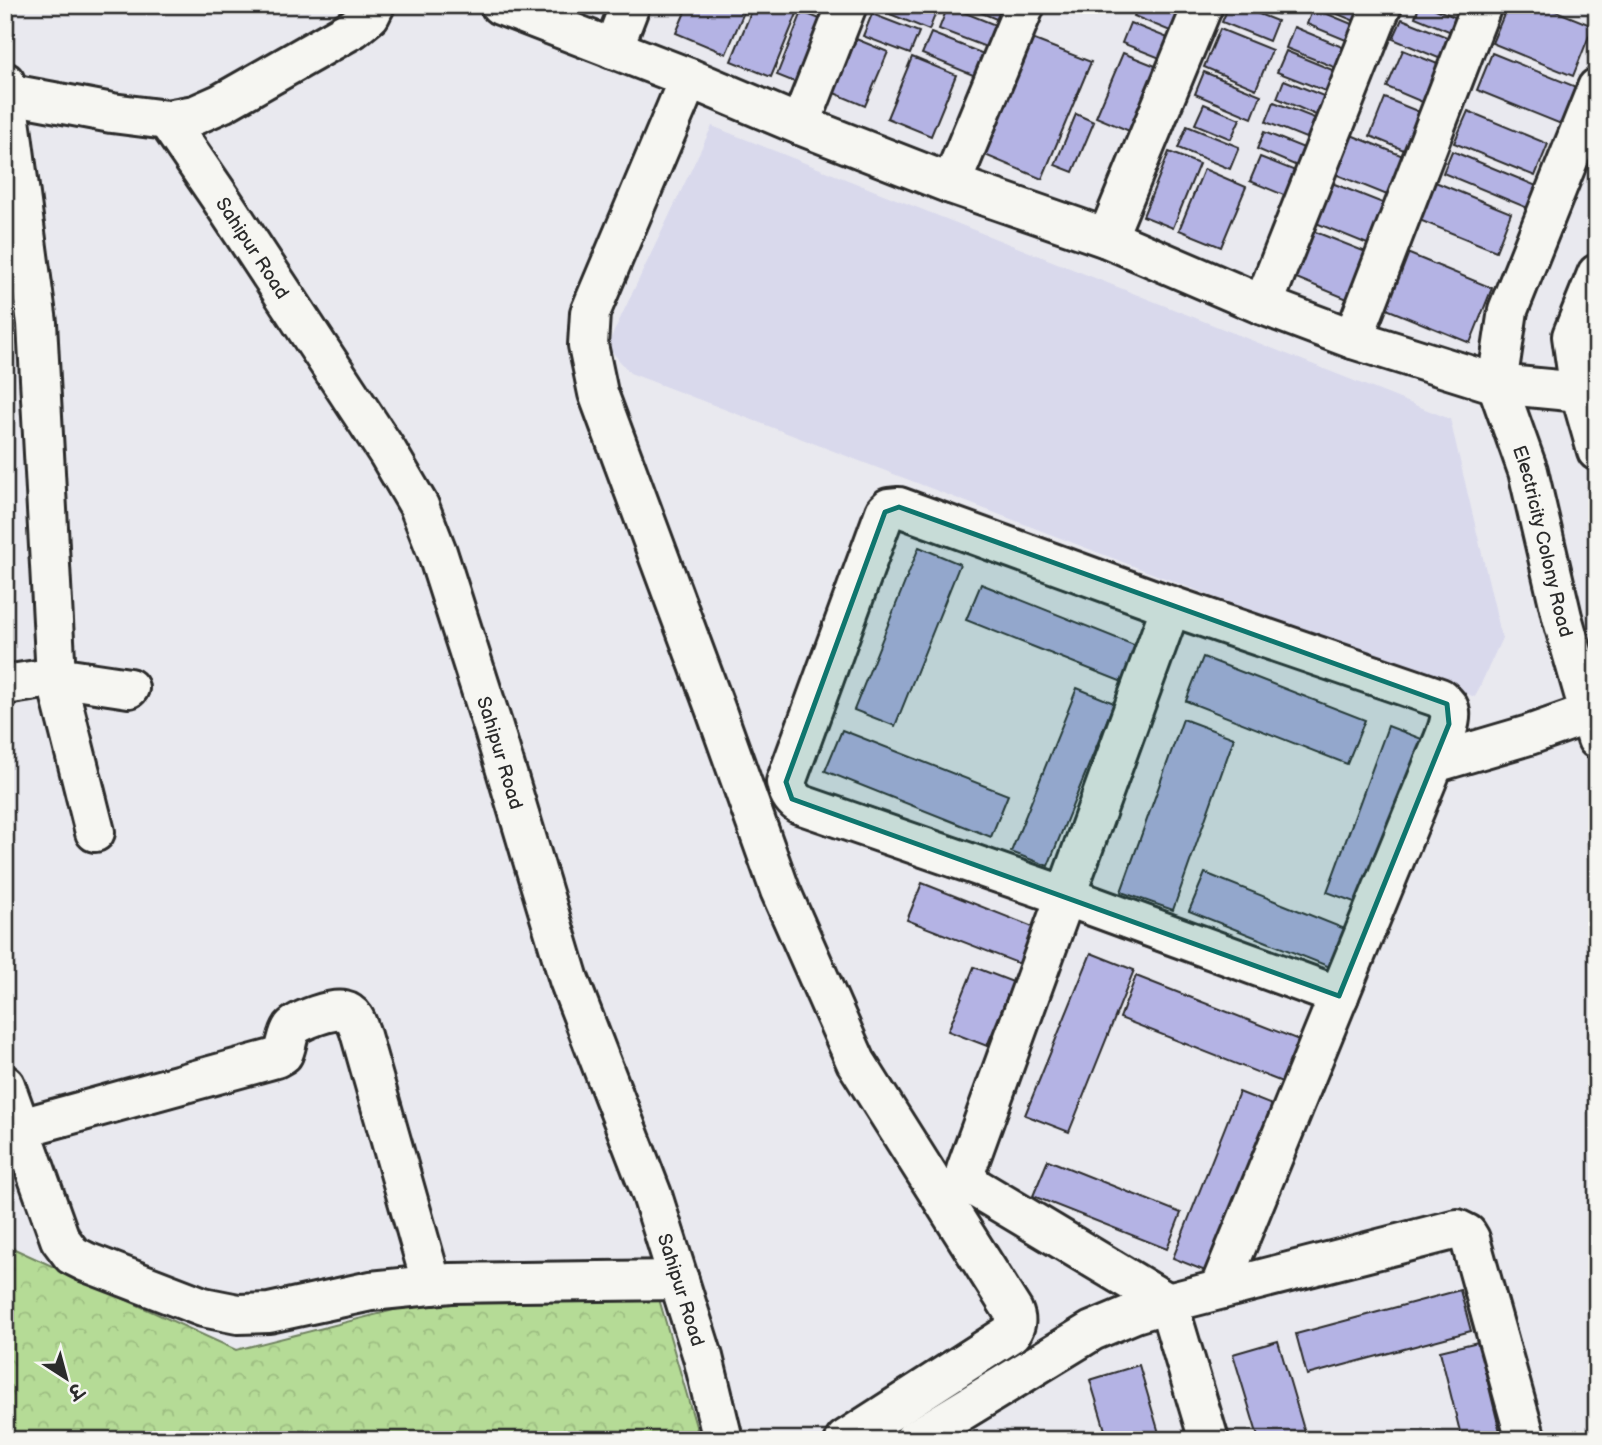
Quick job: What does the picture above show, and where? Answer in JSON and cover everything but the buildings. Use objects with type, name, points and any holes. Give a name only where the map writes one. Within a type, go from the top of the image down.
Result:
[{"type":"street","points":[[95,832],[56,677],[37,323],[6,89],[112,113],[167,120],[195,115],[222,103],[354,28],[370,15],[375,5]]},
{"type":"street","points":[[500,5],[951,184],[1107,238],[1263,305],[1353,339],[1497,384],[1580,392]]},
{"type":"street","points":[[613,49],[630,5]]},
{"type":"street","points":[[800,125],[847,5]]},
{"type":"street","points":[[951,184],[1025,5]]},
{"type":"street","points":[[1107,238],[1203,5]]},
{"type":"street","points":[[1263,305],[1382,5]]},
{"type":"street","points":[[1353,339],[1482,5]]},
{"type":"street","points":[[689,78],[590,313],[588,345],[598,393],[780,890],[856,1062],[1016,1319],[1011,1333],[845,1440]]},
{"type":"street","points":[[1497,384],[1508,310],[1597,88]]},
{"type":"street","name":"Sahipur Road","points":[[167,120],[380,442],[419,506],[438,552],[569,980],[652,1195],[703,1357],[723,1440]]},
{"type":"street","points":[[1597,274],[1572,336],[1580,392],[1597,451]]},
{"type":"street","name":"Electricity Colony Road","points":[[1497,384],[1528,471],[1562,617],[1594,721]]},
{"type":"street","points":[[1219,1289],[1339,996],[1434,763],[1449,724],[1447,704],[1440,698],[1171,606],[899,507],[889,508],[885,512],[786,782],[792,799],[799,804],[1065,896],[1339,996]]},
{"type":"street","points":[[1171,606],[966,1170],[966,1177],[975,1188],[1168,1303],[1209,1440]]},
{"type":"street","points":[[5,685],[56,677],[129,688]]},
{"type":"street","points":[[1434,763],[1529,735],[1594,721]]},
{"type":"street","points":[[20,1128],[276,1058],[283,1054],[292,1028],[298,1023],[329,1011],[345,1011],[354,1018],[360,1032],[432,1285]]},
{"type":"street","points":[[5,1085],[60,1239],[72,1255],[204,1307],[238,1314],[269,1313],[371,1291],[451,1283],[679,1280]]},
{"type":"street","points":[[915,1440],[1093,1331],[1135,1313],[1457,1229],[1467,1234],[1470,1239],[1526,1440]]},
{"type":"highlighted area","points":[[899,507],[1447,704],[1449,724],[1339,996],[792,799],[786,782],[885,512]]},
{"type":"shaded area","points":[[712,126],[1450,419],[1502,638],[1475,697],[630,373],[607,346]]},
{"type":"green space","points":[[8,1246],[236,1350],[437,1299],[659,1299],[700,1440],[5,1440],[5,1248]]}]
